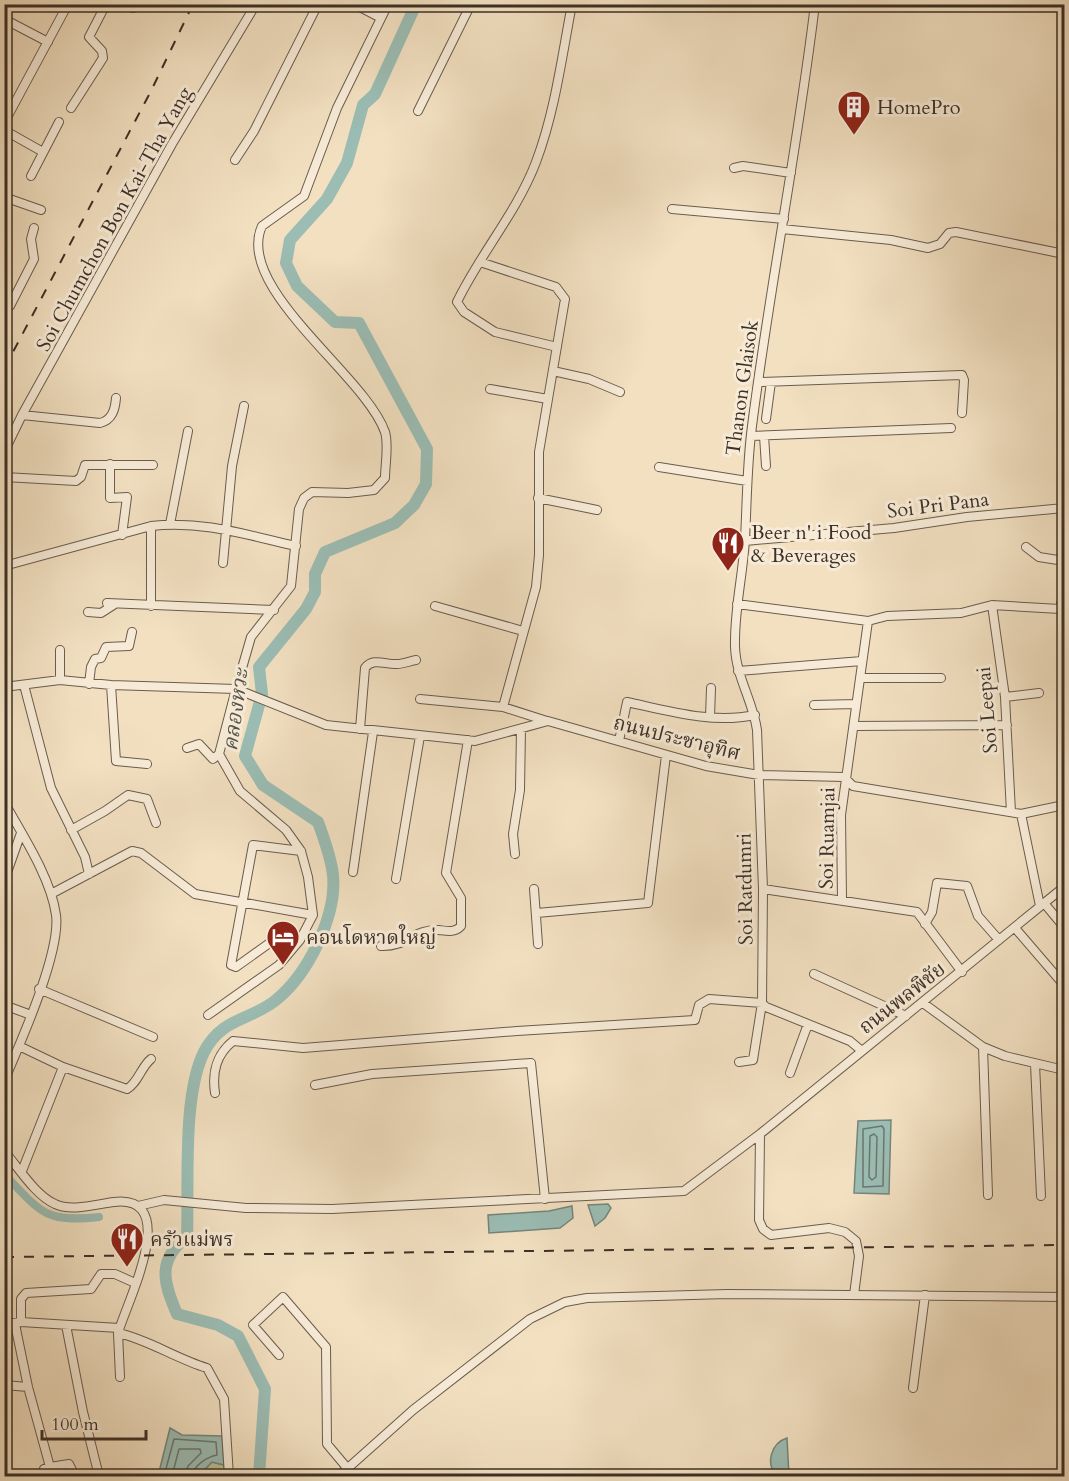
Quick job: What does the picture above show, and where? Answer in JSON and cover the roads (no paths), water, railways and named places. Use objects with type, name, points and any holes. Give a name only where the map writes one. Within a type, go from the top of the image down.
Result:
[{"type":"street","points":[[10,4],[4,17],[48,42]]},
{"type":"street","points":[[4,123],[68,4]]},
{"type":"street","points":[[71,108],[103,58],[102,51],[89,36],[106,4]]},
{"type":"street","points":[[121,4],[133,8],[142,4]]},
{"type":"street","name":"Soi Chumchon Bon Kai-Tha Yang","points":[[4,452],[172,144],[256,4]]},
{"type":"street","points":[[235,160],[254,131],[318,4]]},
{"type":"street","points":[[354,4],[381,18]]},
{"type":"street","points":[[186,748],[198,744],[213,759],[219,754],[251,637],[291,586],[299,509],[304,498],[312,492],[348,493],[374,490],[385,478],[386,434],[371,406],[283,303],[264,272],[257,239],[262,226],[268,220],[304,196],[337,108],[388,4]]},
{"type":"street","points":[[418,111],[471,4]]},
{"type":"street","points":[[557,348],[502,335],[458,307],[462,292],[536,162],[555,93],[572,4]]},
{"type":"street","name":"Thanon Glaisok","points":[[759,775],[755,715],[738,671],[735,647],[737,604],[745,541],[751,436],[815,4]]},
{"type":"street","points":[[30,176],[59,122]]},
{"type":"street","points":[[4,130],[43,152]]},
{"type":"street","points":[[734,168],[743,166],[791,173]]},
{"type":"street","points":[[4,197],[41,210]]},
{"type":"street","points":[[672,209],[784,219]]},
{"type":"street","points":[[4,308],[10,306],[34,259],[31,239],[34,228]]},
{"type":"street","points":[[782,229],[881,239],[928,248],[940,244],[949,233],[956,232],[1065,255]]},
{"type":"street","points":[[480,262],[556,287],[565,298],[539,452],[539,555],[536,587],[503,707]]},
{"type":"street","points":[[553,371],[589,379],[620,392]]},
{"type":"street","points":[[759,382],[962,375],[964,380],[962,412]]},
{"type":"street","points":[[766,419],[771,382]]},
{"type":"street","points":[[490,389],[549,399]]},
{"type":"street","points":[[22,416],[100,423],[112,416],[116,398]]},
{"type":"street","points":[[223,563],[232,466],[244,406]]},
{"type":"street","points":[[751,436],[951,428]]},
{"type":"street","points":[[170,524],[188,431]]},
{"type":"street","points":[[764,436],[766,466]]},
{"type":"street","points":[[110,464],[110,498],[127,497],[122,535]]},
{"type":"street","points":[[4,477],[75,481],[81,477],[85,465],[153,465]]},
{"type":"street","points":[[659,467],[747,481]]},
{"type":"street","points":[[538,498],[597,510]]},
{"type":"street","name":"Soi Pri Pana","points":[[745,541],[894,528],[967,517],[1065,508]]},
{"type":"street","points":[[4,566],[24,558],[152,526],[170,524],[225,527],[296,546]]},
{"type":"street","points":[[151,606],[152,526]]},
{"type":"street","points":[[1026,547],[1039,557],[1065,561]]},
{"type":"street","points":[[1065,591],[1062,614],[1065,628]]},
{"type":"street","points":[[87,612],[101,613],[111,603],[274,610]]},
{"type":"street","points":[[737,604],[868,621],[887,616],[961,613],[992,605],[1062,614]]},
{"type":"street","name":"Soi Leepai","points":[[992,605],[1005,698],[1011,812]]},
{"type":"street","points":[[435,606],[523,631]]},
{"type":"street","name":"Soi Ruamjai","points":[[842,899],[841,815],[844,777],[854,726],[868,621]]},
{"type":"street","points":[[89,684],[91,667],[95,659],[101,658],[108,646],[129,646],[132,632]]},
{"type":"street","points":[[60,650],[60,680]]},
{"type":"street","points":[[360,729],[365,668],[368,664],[373,662],[397,664],[416,660]]},
{"type":"street","points":[[738,671],[862,661]]},
{"type":"street","points":[[860,678],[941,678]]},
{"type":"street","points":[[4,687],[60,680],[89,684],[236,689],[326,726],[468,740],[548,721]]},
{"type":"street","points":[[24,684],[51,788],[89,874]]},
{"type":"street","points":[[111,685],[116,761],[147,764]]},
{"type":"street","points":[[710,717],[711,688]]},
{"type":"street","points":[[1005,698],[1039,693]]},
{"type":"street","name":"ถนนประชาอุทิศ","points":[[420,699],[503,707],[706,766],[759,775],[844,777],[854,786],[1021,814],[1065,805]]},
{"type":"street","points":[[619,741],[627,702],[731,720],[755,715]]},
{"type":"street","points":[[814,705],[856,704]]},
{"type":"street","points":[[854,726],[1007,725]]},
{"type":"street","points":[[515,854],[513,834],[520,790],[521,729]]},
{"type":"street","points":[[353,872],[373,732]]},
{"type":"street","points":[[396,879],[420,736]]},
{"type":"street","points":[[381,946],[397,945],[419,931],[451,931],[461,926],[461,898],[446,873],[468,740]]},
{"type":"street","points":[[208,1015],[279,965],[300,940],[312,915],[308,877],[300,851],[286,830],[240,791],[219,754]]},
{"type":"street","points":[[537,913],[648,903],[666,755]]},
{"type":"street","name":"Soi Ratdumri","points":[[739,1062],[753,1060],[762,1003],[763,889],[759,775]]},
{"type":"street","points":[[71,830],[128,795],[147,799],[156,823]]},
{"type":"street","points":[[4,802],[51,894],[57,932],[31,1015],[4,1081]]},
{"type":"street","points":[[1021,814],[1042,905],[1065,927]]},
{"type":"street","points":[[4,880],[21,833]]},
{"type":"street","points":[[290,952],[271,942],[236,967],[231,967],[253,845],[300,851]]},
{"type":"street","points":[[51,894],[132,851],[141,853],[195,894],[312,915]]},
{"type":"street","points":[[925,924],[932,912],[937,883],[968,886],[978,916],[999,940]]},
{"type":"street","name":"ถนนพลพิชัย","points":[[138,1206],[164,1200],[246,1208],[332,1209],[684,1191],[760,1134],[1065,887]]},
{"type":"street","points":[[534,889],[538,944]]},
{"type":"street","points":[[763,889],[917,912],[962,972]]},
{"type":"street","points":[[1015,928],[1065,985]]},
{"type":"street","points":[[814,974],[906,1016]]},
{"type":"street","points":[[39,989],[153,1037]]},
{"type":"street","points":[[215,1093],[213,1076],[223,1049],[233,1041],[303,1048],[695,1020],[699,1005],[704,1000],[762,1003],[766,1007],[850,1041],[862,1051]]},
{"type":"street","points":[[923,1003],[983,1047],[1005,1056],[1065,1070]]},
{"type":"street","points":[[4,1005],[31,1015]]},
{"type":"street","points":[[790,1073],[808,1024]]},
{"type":"street","points":[[19,1046],[63,1067],[130,1088],[143,1065],[151,1059]]},
{"type":"street","points":[[983,1047],[984,1171],[988,1195]]},
{"type":"street","points":[[315,1085],[372,1074],[531,1063],[545,1198]]},
{"type":"street","points":[[1035,1064],[1041,1196]]},
{"type":"street","points":[[22,1171],[63,1067]]},
{"type":"street","points":[[760,1134],[759,1220],[763,1230],[771,1235],[829,1228],[845,1232],[856,1241],[859,1256],[854,1295]]},
{"type":"street","points":[[4,1151],[46,1200],[58,1206],[128,1200],[138,1206],[148,1227],[144,1264],[118,1330],[120,1377]]},
{"type":"street","points":[[50,1467],[28,1387],[18,1323],[21,1299],[26,1293],[91,1289],[101,1274],[116,1274],[135,1283]]},
{"type":"street","points":[[339,1476],[456,1376],[530,1319],[565,1302],[587,1298],[727,1294],[1065,1297]]},
{"type":"street","points":[[913,1388],[925,1295]]},
{"type":"street","points":[[279,1355],[253,1325],[283,1297],[326,1347],[327,1444],[348,1469]]},
{"type":"street","points":[[4,1324],[66,1325],[118,1330],[183,1361],[207,1368],[224,1399],[229,1476]]},
{"type":"street","points":[[66,1325],[83,1412],[99,1476]]},
{"type":"street","points":[[4,1385],[28,1387]]},
{"type":"street","points":[[45,1476],[44,1469],[69,1464],[75,1476]]},
{"type":"water","points":[[891,1120],[889,1194],[854,1193],[858,1121]]},
{"type":"water","points":[[608,1204],[611,1208],[605,1218],[595,1226],[588,1205]]},
{"type":"water","points":[[572,1206],[573,1218],[560,1228],[489,1233],[488,1215],[549,1211]]},
{"type":"water","points":[[170,1428],[182,1435],[222,1436],[224,1465],[212,1462],[198,1476],[158,1476]]},
{"type":"water","points":[[787,1438],[789,1476],[777,1476],[771,1466],[772,1454],[777,1444]]},
{"type":"waterway","name":"คลองหวะ","points":[[259,1476],[265,1389],[238,1336],[218,1325],[177,1314],[166,1283],[166,1273],[171,1255],[187,1237],[189,1117],[192,1092],[204,1052],[211,1041],[228,1025],[267,1007],[288,989],[318,943],[325,926],[333,891],[331,862],[318,822],[263,785],[245,756],[262,694],[259,667],[306,609],[315,592],[315,574],[325,552],[395,523],[414,505],[426,484],[427,449],[359,323],[335,322],[297,286],[286,263],[290,240],[327,199],[347,163],[363,105],[375,94],[416,4]]},
{"type":"waterway","points":[[4,1174],[27,1198],[45,1212],[66,1218],[99,1217]]},
{"type":"railway","points":[[4,369],[151,91],[193,4]]},
{"type":"railway","points":[[4,1257],[1064,1245]]},
{"type":"place","name":"HomePro","points":[[854,136]]},
{"type":"place","name":"Beer n' i Food & Beverages","points":[[728,572]]},
{"type":"place","name":"คอนโดหาดใหญ่","points":[[283,966]]},
{"type":"place","name":"ครัวแม่พร","points":[[127,1268]]}]
